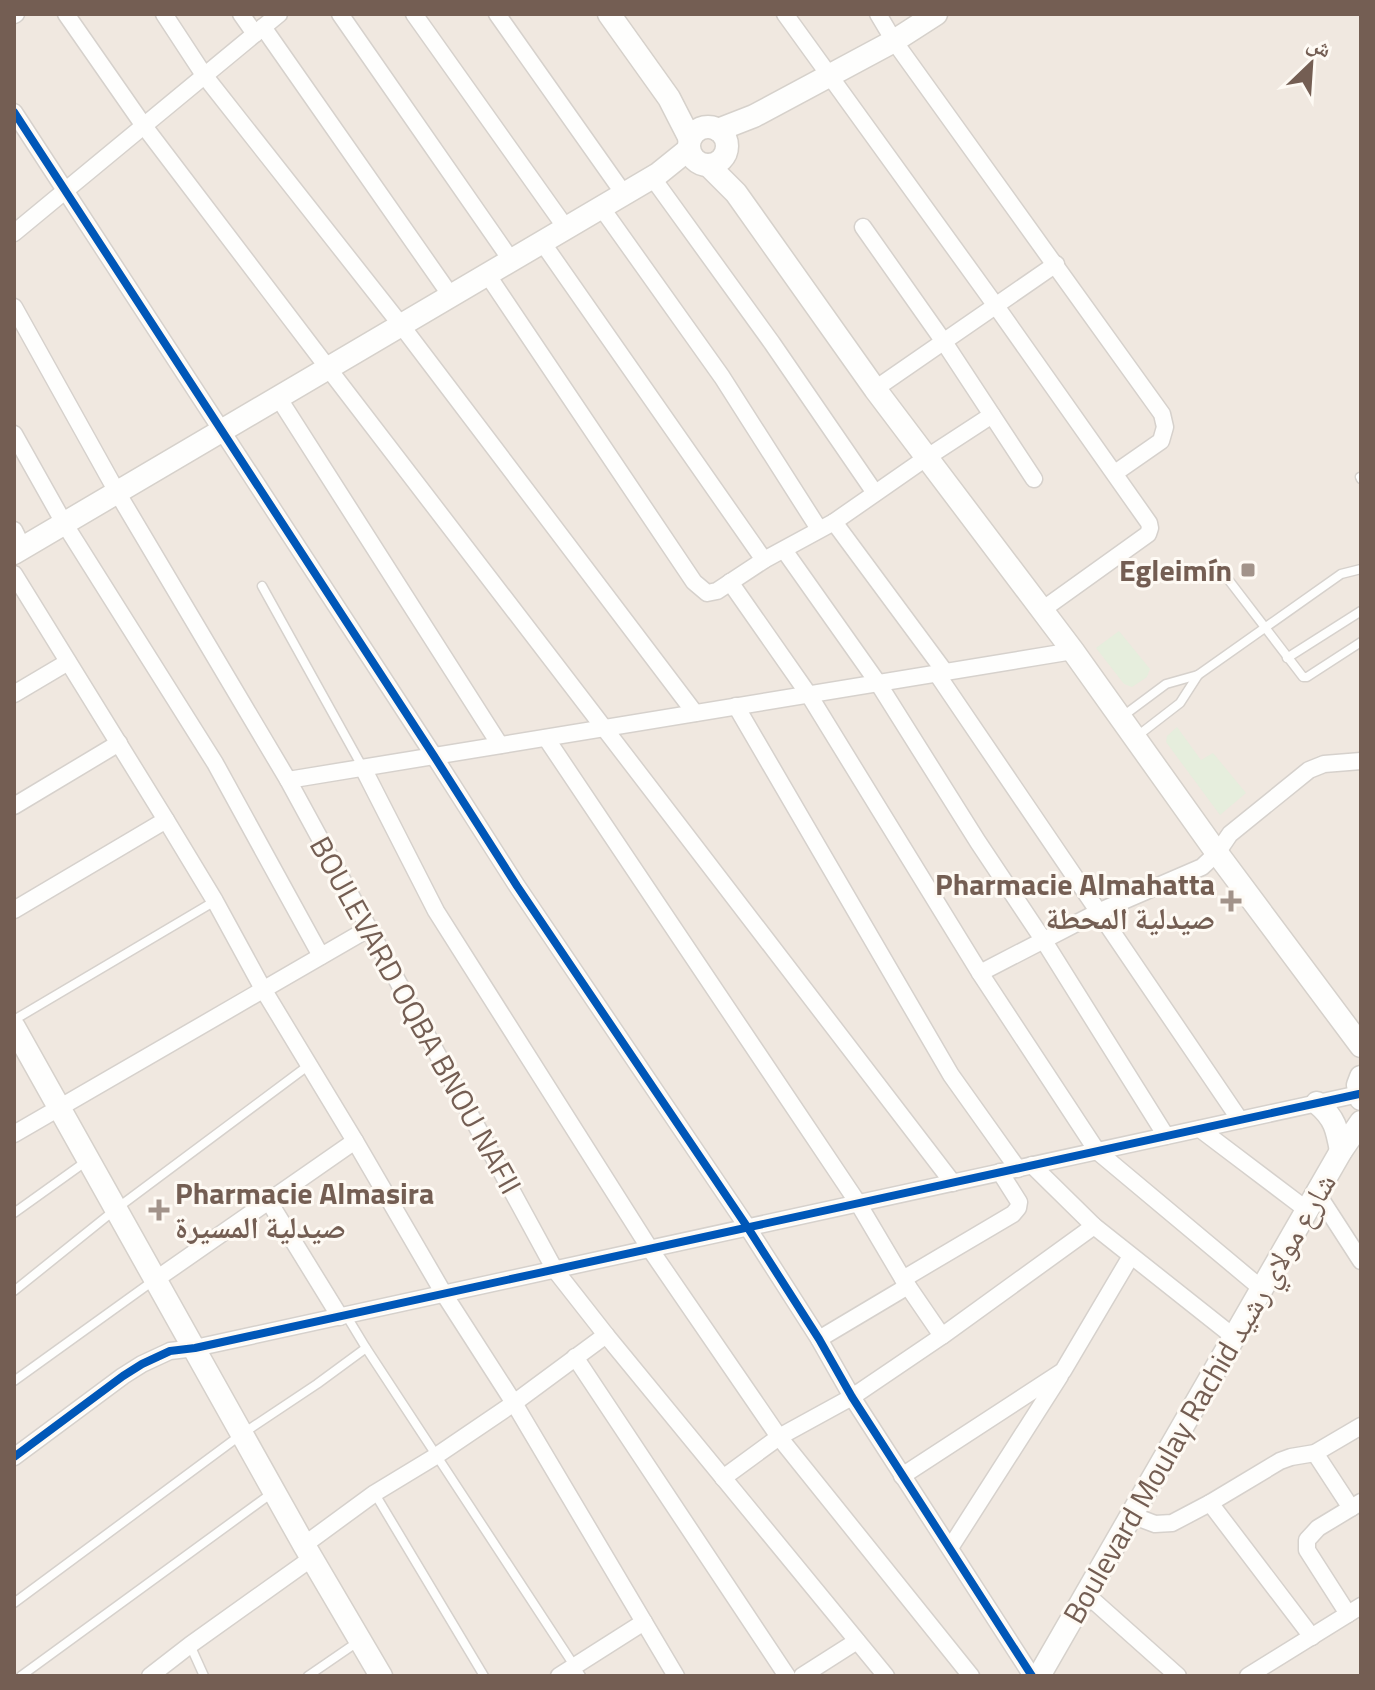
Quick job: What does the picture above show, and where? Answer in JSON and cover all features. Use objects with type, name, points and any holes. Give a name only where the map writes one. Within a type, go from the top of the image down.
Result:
[{"type":"street","points":[[66,14],[144,126],[953,1183]]},
{"type":"street","points":[[164,14],[204,75],[401,325],[695,713]]},
{"type":"street","points":[[241,14],[259,30],[451,296]]},
{"type":"street","points":[[14,233],[279,14]]},
{"type":"street","points":[[340,14],[511,260]]},
{"type":"street","points":[[414,14],[566,228]]},
{"type":"street","points":[[497,14],[624,194]]},
{"type":"street","points":[[609,14],[708,147],[736,193],[875,389],[1073,651],[1217,853],[1361,1046]]},
{"type":"street","points":[[785,14],[1149,523],[1148,534],[1042,610]]},
{"type":"street","points":[[878,14],[894,41],[1162,414],[1165,427],[1161,441],[1115,473]]},
{"type":"street","points":[[17,544],[64,523],[655,175],[708,147],[754,116],[894,41],[936,14]]},
{"type":"street","points":[[14,112],[550,935],[748,1228],[902,1476],[1032,1676]]},
{"type":"street","points":[[655,175],[875,493]]},
{"type":"street","points":[[601,207],[827,526],[941,673],[1240,1120]]},
{"type":"street","points":[[863,227],[944,342],[1034,479]]},
{"type":"street","points":[[542,242],[764,560]]},
{"type":"street","points":[[875,389],[1056,264]]},
{"type":"street","points":[[487,274],[694,582],[707,593],[717,591],[764,560],[827,526],[992,415]]},
{"type":"street","name":"BOULEVARD OQBA BNOU NAFII","points":[[14,307],[117,492],[288,780],[555,1270],[886,1676]]},
{"type":"street","points":[[278,397],[500,745]]},
{"type":"street","points":[[14,434],[64,523],[215,763],[321,956]]},
{"type":"street","points":[[784,550],[878,683],[1166,1136]]},
{"type":"street","points":[[14,574],[215,901],[263,989],[444,1294],[514,1403],[676,1676]]},
{"type":"street","points":[[730,582],[809,695],[980,973],[1097,1151],[1262,1289]]},
{"type":"street","points":[[288,780],[1073,651]]},
{"type":"street","points":[[14,694],[68,662]]},
{"type":"street","points":[[736,706],[951,1075],[1025,1167],[1234,1337]]},
{"type":"street","points":[[546,738],[858,1203],[905,1283],[942,1336]]},
{"type":"street","points":[[14,806],[119,743]]},
{"type":"street","points":[[980,973],[1100,911],[1202,867],[1230,834],[1309,770],[1324,764],[1361,761]]},
{"type":"street","points":[[363,768],[436,911],[650,1249],[779,1437],[971,1676]]},
{"type":"street","points":[[14,910],[166,820]]},
{"type":"street","points":[[14,1134],[368,929]]},
{"type":"street","points":[[14,1027],[308,1552],[381,1676]]},
{"type":"street","points":[[14,1457],[123,1376],[170,1351],[1200,1129],[1317,1103],[1360,1090]]},
{"type":"street","points":[[1317,1103],[1330,1114],[1341,1151]]},
{"type":"street","name":"Boulevard Moulay Rachid شارع مولاي رشيد","points":[[1039,1676],[1341,1151],[1361,1122]]},
{"type":"street","points":[[1200,1129],[1312,1201],[1361,1261]]},
{"type":"street","points":[[155,1280],[355,1141]]},
{"type":"street","points":[[819,1339],[1013,1214],[1019,1202],[1000,1172]]},
{"type":"street","points":[[268,1200],[343,1316]]},
{"type":"street","points":[[723,1478],[779,1437],[852,1397],[942,1336],[1094,1226]]},
{"type":"street","points":[[950,1548],[1063,1371],[1131,1256]]},
{"type":"street","points":[[150,1676],[308,1552],[375,1493],[514,1403],[606,1335]]},
{"type":"street","points":[[575,1357],[787,1676]]},
{"type":"street","points":[[902,1476],[1063,1371]]},
{"type":"street","points":[[1131,1515],[1155,1524],[1172,1523],[1280,1461],[1315,1453],[1361,1426]]},
{"type":"street","points":[[1249,1676],[1354,1610],[1307,1550],[1310,1535],[1356,1505],[1315,1453]]},
{"type":"street","points":[[1210,1503],[1312,1637]]},
{"type":"street","points":[[1086,1594],[1178,1676]]},
{"type":"street","points":[[559,1676],[578,1671],[644,1622]]},
{"type":"street","points":[[802,1676],[857,1641]]},
{"type":"lane","points":[[1121,718],[1166,684],[1198,675],[1341,574],[1361,569]]},
{"type":"lane","points":[[1221,570],[1300,676],[1305,678],[1361,642]]},
{"type":"lane","points":[[262,586],[363,768]]},
{"type":"lane","points":[[1287,658],[1361,611]]},
{"type":"lane","points":[[1135,738],[1180,703],[1198,675]]},
{"type":"lane","points":[[14,1020],[215,901]]},
{"type":"lane","points":[[14,1291],[116,1209],[309,1065]]},
{"type":"lane","points":[[14,1213],[88,1160]]},
{"type":"lane","points":[[14,1381],[155,1280]]},
{"type":"lane","points":[[343,1316],[578,1671]]},
{"type":"lane","points":[[14,1603],[242,1434],[366,1348]]},
{"type":"lane","points":[[21,1676],[275,1491]]},
{"type":"lane","points":[[375,1493],[484,1676]]},
{"type":"lane","points":[[308,1676],[360,1641]]},
{"type":"lane","points":[[190,1645],[204,1676]]},
{"type":"shaded area","points":[[14,14],[1361,14],[1361,1676],[14,1676]]},
{"type":"green space","points":[[1119,631],[1150,669],[1147,677],[1132,687],[1124,684],[1096,648]]},
{"type":"green space","points":[[1177,727],[1201,760],[1213,753],[1246,793],[1220,815],[1166,742],[1167,736]]},
{"type":"cycle path","points":[[14,112],[517,886],[748,1228],[852,1397],[1032,1676]]},
{"type":"cycle path","points":[[14,1457],[123,1376],[170,1351],[1359,1094]]},
{"type":"place","name":"Egleimín","points":[[1248,570]]},
{"type":"place","name":"Pharmacie Almahatta صيدلية المحطة","points":[[1231,901]]},
{"type":"place","name":"Pharmacie Almasira صيدلية المسيرة","points":[[159,1210]]}]
